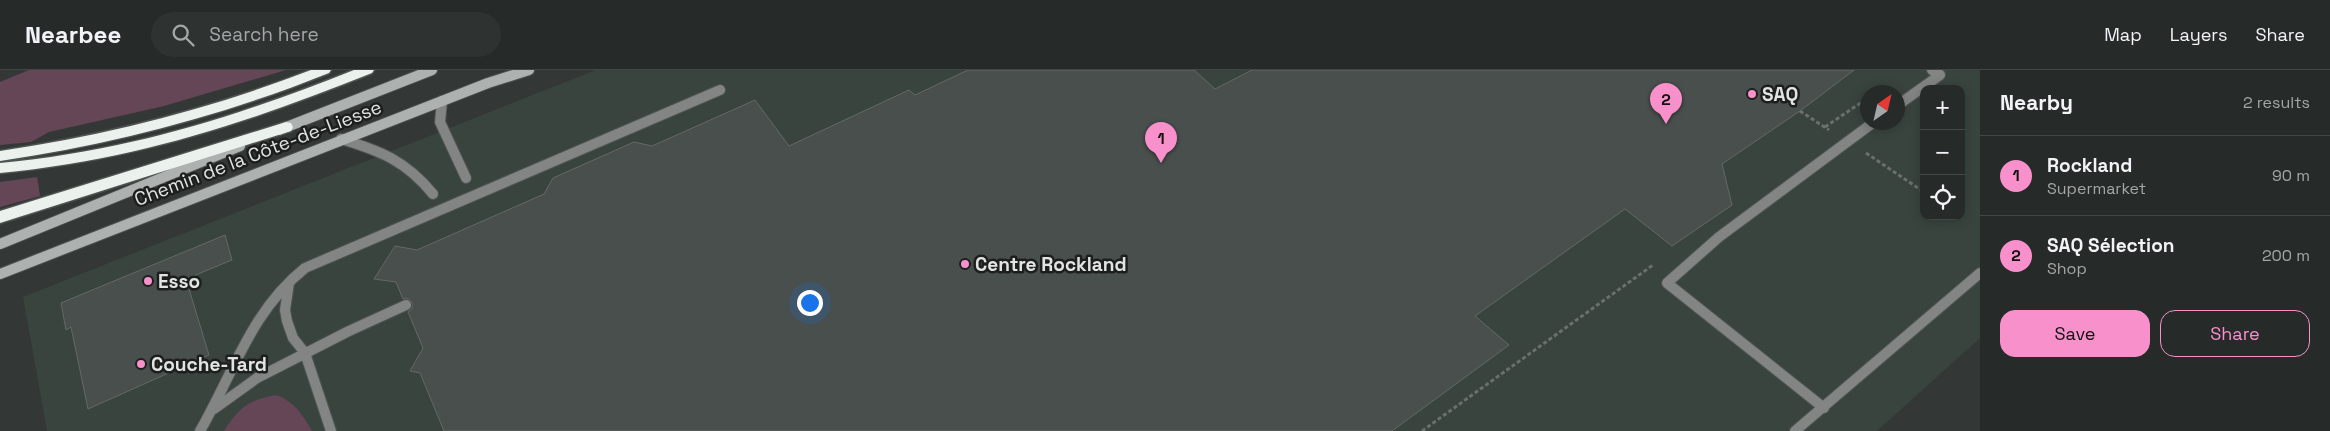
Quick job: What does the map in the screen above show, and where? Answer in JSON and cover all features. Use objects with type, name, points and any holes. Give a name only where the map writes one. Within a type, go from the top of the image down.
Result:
[{"type":"highway","points":[[0,156],[103,140],[170,123],[275,89],[324,70]]},
{"type":"highway","points":[[0,168],[77,160],[170,140],[262,112],[368,70]]},
{"type":"highway","points":[[0,217],[286,127]]},
{"type":"main road","points":[[0,244],[286,127],[432,70]]},
{"type":"main road","points":[[488,83],[509,70]]},
{"type":"main road","name":"Chemin de la Côte-de-Liesse","points":[[0,274],[488,83],[529,70]]},
{"type":"lane","points":[[1905,100],[1940,75],[1932,70]]},
{"type":"lane","points":[[200,431],[214,409],[233,364],[265,309],[296,274],[316,262],[720,90]]},
{"type":"lane","points":[[442,101],[440,122],[466,178]]},
{"type":"lane","points":[[1824,408],[1667,283],[1719,237],[1863,130]]},
{"type":"lane","points":[[341,140],[396,158],[419,177],[433,194]]},
{"type":"lane","points":[[1795,431],[1980,273]]},
{"type":"lane","points":[[289,282],[285,310],[292,338],[305,353],[331,431]]},
{"type":"lane","points":[[214,409],[257,378],[406,305]]},
{"type":"path","points":[[1825,127],[1860,103]]},
{"type":"path","points":[[1422,431],[1657,262]]},
{"type":"shaded area","points":[[29,70],[286,70],[164,106],[49,132],[31,142],[0,145],[0,82]]},
{"type":"shaded area","name":"Centre Rockland","points":[[596,70],[1980,71],[1980,338],[1877,431],[47,431],[23,297]]},
{"type":"shaded area","points":[[37,177],[40,196],[0,207],[0,182]]},
{"type":"shaded area","points":[[276,395],[288,401],[297,409],[312,431],[224,431],[245,406]]},
{"type":"building","name":"Centre Rockland","points":[[968,70],[1194,70],[1215,89],[1252,70],[1854,70],[1800,111],[1722,164],[1732,205],[1672,246],[1625,209],[1475,316],[1509,345],[1392,431],[444,431],[420,373],[410,371],[423,348],[408,312],[412,309],[412,302],[407,298],[403,299],[396,282],[374,279],[395,246],[417,250],[544,194],[553,178],[634,142],[652,146],[755,100],[789,146],[909,90],[915,95]]},
{"type":"building","points":[[225,235],[232,260],[186,279],[209,355],[88,409],[71,327],[66,330],[61,303]]},
{"type":"place","name":"SAQ","points":[[1752,94]]},
{"type":"place","name":"SAQ Sélection","points":[[1666,124]]},
{"type":"place","name":"Rockland","points":[[1161,163]]},
{"type":"place","name":"Centre Rockland","points":[[965,264]]},
{"type":"place","name":"Esso","points":[[148,281]]},
{"type":"place","name":"Couche-Tard","points":[[141,364]]}]
